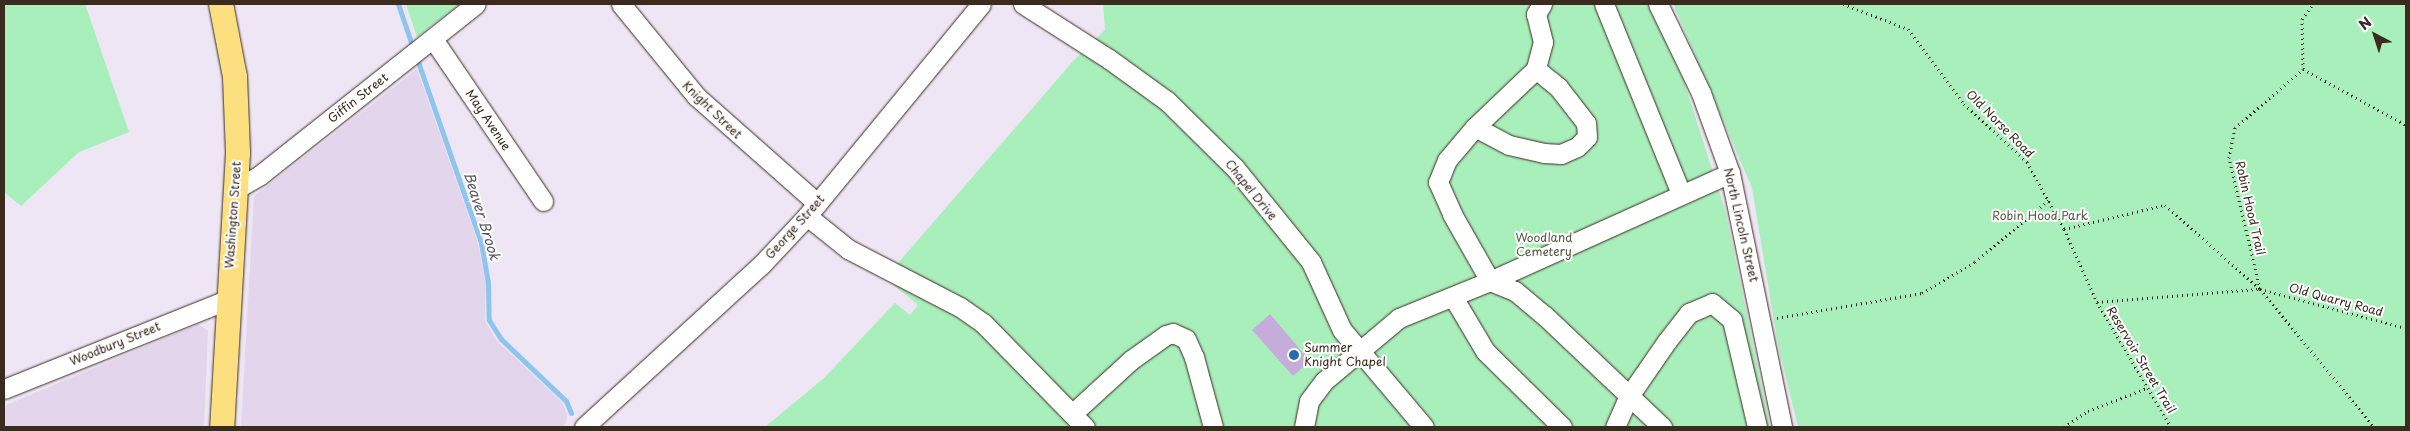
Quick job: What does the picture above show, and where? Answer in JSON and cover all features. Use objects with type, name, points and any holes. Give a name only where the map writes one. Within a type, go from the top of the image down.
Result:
[{"type":"main road","name":"Washington Street","points":[[221,4],[235,77],[236,189],[227,300],[222,427]]},
{"type":"street","name":"Giffin Street","points":[[236,189],[260,175],[476,4]]},
{"type":"street","name":"Knight Street","points":[[620,4],[696,96],[812,210],[848,249],[960,307],[983,323],[1078,420]]},
{"type":"street","name":"George Street","points":[[584,427],[761,265],[812,210],[981,4]]},
{"type":"street","name":"Chapel Drive","points":[[1024,4],[1109,59],[1167,101],[1235,168],[1311,262],[1342,330],[1359,354],[1424,427]]},
{"type":"street","points":[[1542,4],[1536,14],[1543,42],[1536,69],[1475,127],[1447,160],[1438,182],[1452,214],[1490,281],[1515,292],[1544,315],[1662,427]]},
{"type":"street","points":[[1604,4],[1682,194]]},
{"type":"street","name":"North Lincoln Street","points":[[1658,4],[1702,93],[1730,174],[1782,427]]},
{"type":"street","name":"May Avenue","points":[[428,43],[544,201]]},
{"type":"street","points":[[1475,127],[1509,145],[1544,153],[1562,154],[1577,147],[1587,137],[1586,123],[1558,87],[1536,69]]},
{"type":"street","points":[[1304,427],[1309,402],[1324,381],[1359,354],[1399,318],[1490,281],[1730,174]]},
{"type":"street","points":[[1453,296],[1485,351],[1562,427]]},
{"type":"street","name":"Woodbury Street","points":[[4,389],[227,300]]},
{"type":"street","points":[[1615,427],[1630,396],[1689,313],[1712,303],[1732,320],[1757,427]]},
{"type":"street","points":[[1078,420],[1131,360],[1166,335],[1173,334],[1186,339],[1194,357],[1213,427]]},
{"type":"path","name":"Old Norse Road","points":[[1843,4],[1908,30],[1964,104],[2027,162],[2064,229],[2096,302]]},
{"type":"path","points":[[2314,4],[2302,19],[2303,69],[2406,125]]},
{"type":"path","name":"Robin Hood Trail","points":[[2260,290],[2229,158],[2235,128],[2303,69]]},
{"type":"path","points":[[1760,317],[1780,318],[1922,293],[1975,262],[2049,200]]},
{"type":"path","points":[[2064,229],[2165,204],[2260,290],[2374,427]]},
{"type":"path","points":[[2096,302],[2260,290]]},
{"type":"path","name":"Old Quarry Road","points":[[2260,290],[2406,328]]},
{"type":"path","name":"Reservoir Street Trail","points":[[2096,302],[2171,427]]},
{"type":"path","points":[[2064,427],[2088,411],[2147,388]]},
{"type":"shaded area","points":[[417,69],[477,240],[486,283],[485,321],[497,341],[562,402],[567,415],[566,423],[562,427],[241,427],[254,196]]},
{"type":"shaded area","points":[[198,324],[208,331],[204,427],[5,427],[4,406]]},
{"type":"green space","points":[[4,4],[85,4],[129,132],[79,152],[21,206],[4,192]]},
{"type":"green space","points":[[406,4],[460,4],[417,37]]},
{"type":"green space","name":"Woodland Cemetery","points":[[1103,4],[1652,4],[1683,78],[1726,213],[1770,427],[765,427],[824,378],[895,303],[910,315],[918,305],[885,278],[1074,60],[1105,30]]},
{"type":"green space","name":"Robin Hood Park","points":[[1673,4],[2406,4],[2406,427],[1798,427],[1778,345],[1752,188]]},
{"type":"building","points":[[1270,314],[1310,361],[1293,376],[1252,330]]},
{"type":"waterway","name":"Beaver Brook","points":[[398,4],[413,48]]},
{"type":"waterway","name":"Beaver Brook","points":[[416,56],[481,243],[488,281],[489,320],[501,339],[566,401],[571,413]]},
{"type":"place","name":"Summer Knight Chapel","points":[[1294,355]]}]
